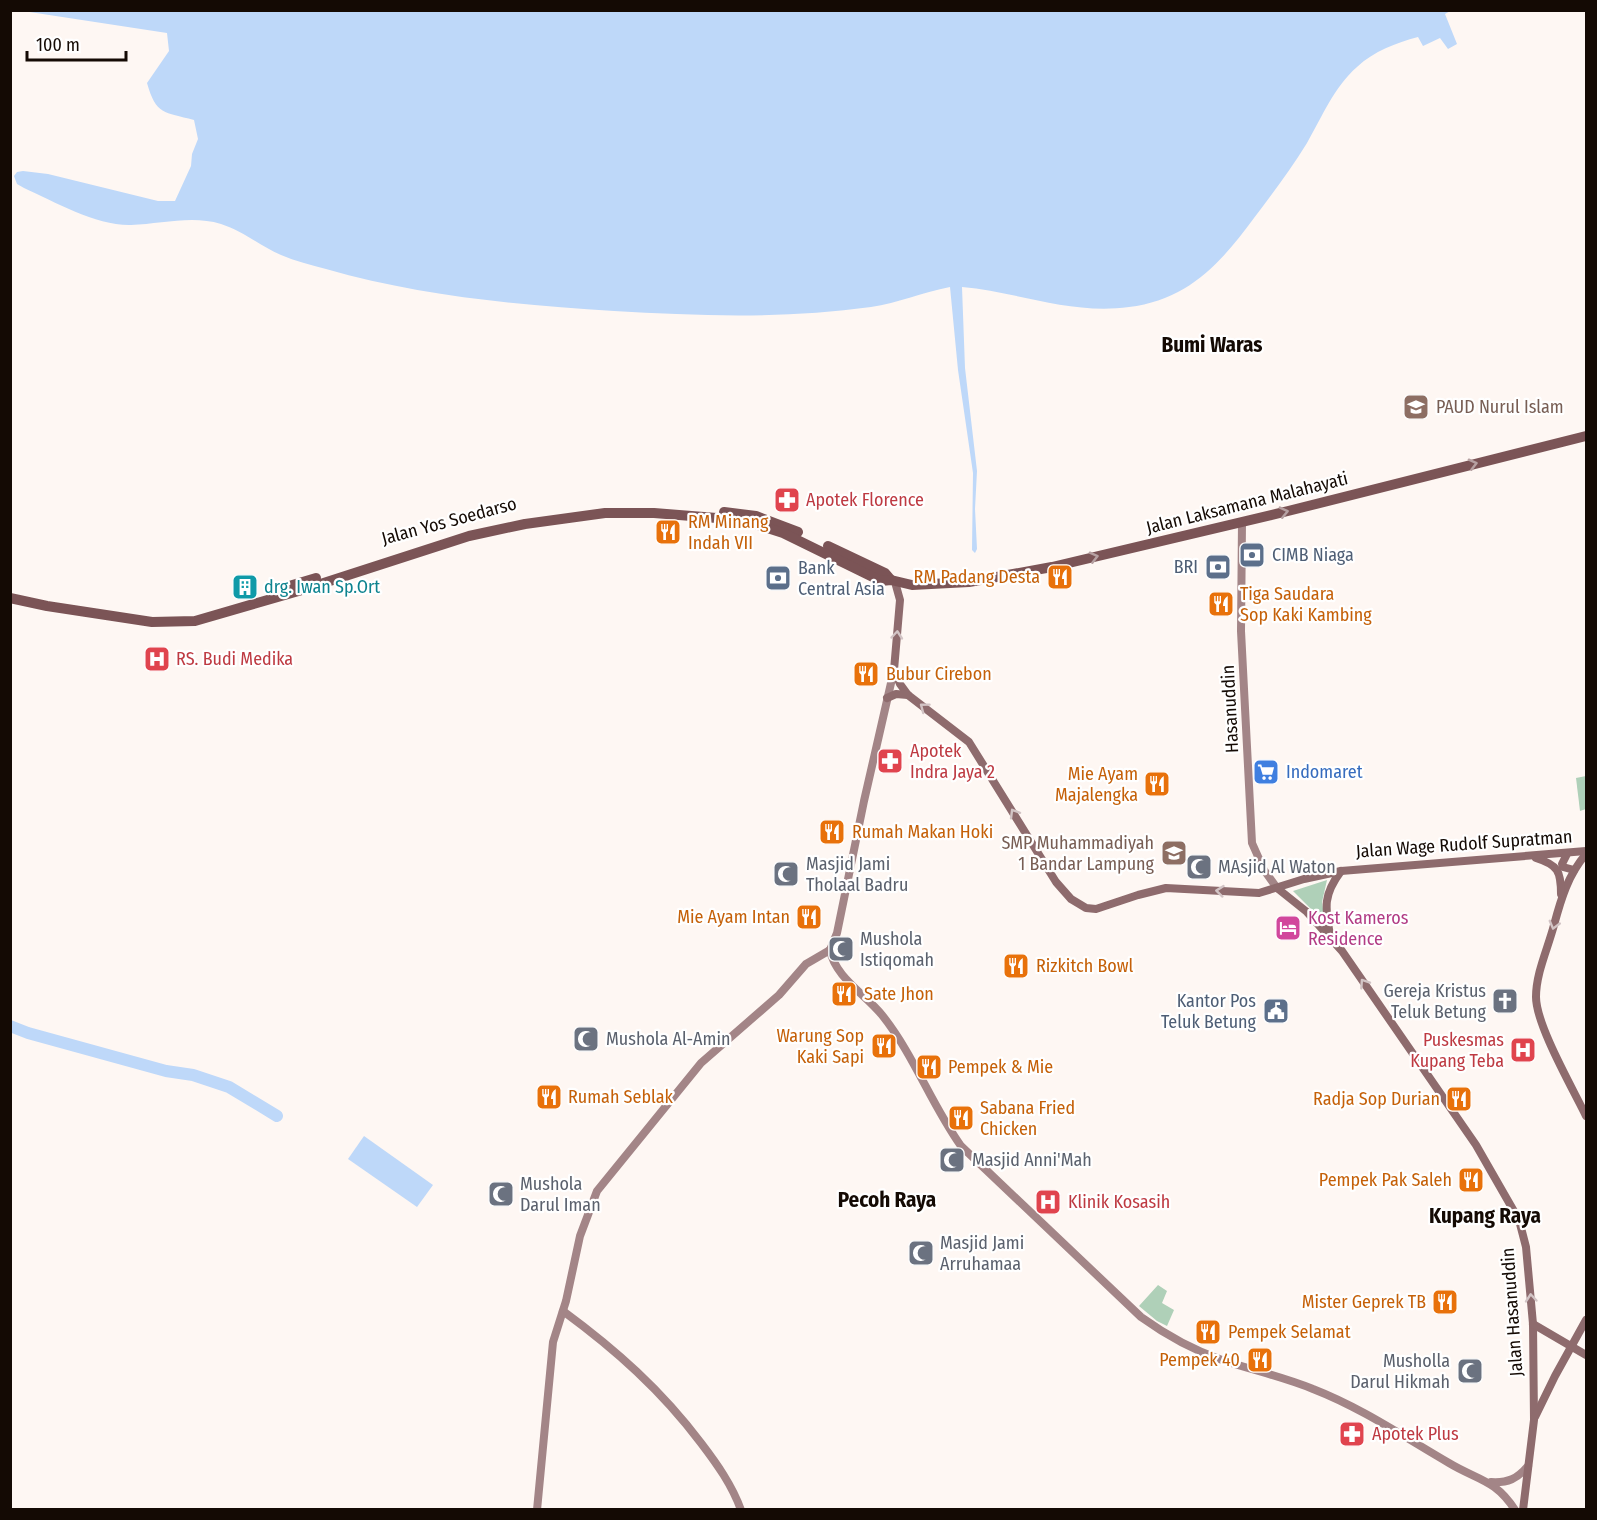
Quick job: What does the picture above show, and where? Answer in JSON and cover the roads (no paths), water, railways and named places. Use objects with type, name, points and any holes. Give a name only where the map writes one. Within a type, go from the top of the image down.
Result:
[{"type":"highway","name":"Jalan Laksamana Malahayati","points":[[912,585],[969,582],[1052,567],[1587,436]]},
{"type":"highway","name":"Jalan Yos Soedarso","points":[[10,591],[153,615],[194,615],[426,546],[525,524],[605,513],[654,513],[729,519],[754,524],[783,533],[881,581],[912,585]]},
{"type":"highway","name":"Jalan Yos Soedarso","points":[[10,598],[152,622],[195,621],[302,590],[426,546]]},
{"type":"main road","points":[[893,581],[900,600],[894,670]]},
{"type":"main road","points":[[900,600],[912,585]]},
{"type":"main road","name":"Jalan Wage Rudolf Supratman","points":[[894,670],[908,695],[966,739],[1056,882],[1071,899],[1081,905],[1099,909],[1166,888],[1259,893],[1341,870],[1587,853]]},
{"type":"main road","points":[[887,698],[896,694],[908,695]]},
{"type":"main road","points":[[1587,853],[1574,870],[1561,898],[1536,996],[1547,1036],[1587,1116]]},
{"type":"main road","points":[[1566,854],[1563,867],[1574,870]]},
{"type":"main road","points":[[1530,856],[1551,863],[1555,867],[1561,879],[1561,898]]},
{"type":"main road","points":[[1330,936],[1326,901],[1328,891],[1341,870]]},
{"type":"main road","name":"Jalan Hasanuddin","points":[[1277,888],[1307,912],[1330,936],[1476,1144],[1512,1204],[1526,1247],[1533,1324],[1534,1420]]},
{"type":"main road","points":[[1523,1509],[1534,1420],[1555,1376],[1587,1320]]},
{"type":"main road","points":[[1533,1324],[1587,1355]]},
{"type":"main road","points":[[1533,1379],[1546,1383],[1555,1376]]},
{"type":"street","name":"Hasanuddin","points":[[1242,522],[1241,631],[1252,843],[1264,870],[1277,888]]},
{"type":"street","points":[[894,670],[837,933],[830,950],[832,959],[838,968],[881,1014],[897,1036],[946,1124],[961,1146],[1141,1317],[1157,1328],[1196,1350],[1312,1388],[1382,1421],[1454,1466],[1489,1482],[1500,1490],[1515,1509]]},
{"type":"street","points":[[537,1509],[551,1357],[580,1236],[593,1200],[606,1180],[701,1063],[779,995],[806,964],[830,950]]},
{"type":"street","points":[[563,1311],[634,1368],[675,1410],[721,1470],[741,1509]]},
{"type":"street","points":[[1489,1482],[1514,1480],[1528,1466]]},
{"type":"water","points":[[1452,10],[1445,14],[1457,44],[1448,49],[1440,38],[1423,46],[1418,37],[1410,39],[1378,52],[1349,75],[1335,93],[1295,162],[1242,234],[1216,264],[1186,288],[1150,303],[1107,309],[1065,306],[962,287],[965,368],[977,471],[975,509],[977,549],[975,553],[972,550],[973,473],[958,370],[950,287],[871,307],[775,315],[646,313],[469,298],[397,286],[297,261],[237,231],[210,221],[188,220],[131,225],[104,222],[24,188],[17,184],[14,176],[17,172],[23,171],[48,174],[158,201],[175,201],[191,166],[192,154],[198,139],[194,120],[168,113],[158,107],[147,83],[169,51],[167,33],[23,11]]},
{"type":"water","points":[[364,1136],[433,1185],[417,1207],[348,1159]]},
{"type":"waterway","points":[[10,1026],[28,1033],[166,1071],[193,1075],[229,1087],[277,1116]]},
{"type":"place","name":"PAUD Nurul Islam","points":[[1416,407]]},
{"type":"place","name":"Apotek Florence","points":[[787,500]]},
{"type":"place","name":"RM Minang Indah VII","points":[[668,532]]},
{"type":"place","name":"CIMB Niaga","points":[[1252,555]]},
{"type":"place","name":"BRI","points":[[1218,567]]},
{"type":"place","name":"RM Padang Desta","points":[[1060,577]]},
{"type":"place","name":"Bank Central Asia","points":[[778,578]]},
{"type":"place","name":"drg. Iwan Sp.Ort","points":[[245,587]]},
{"type":"place","name":"Tiga Saudara Sop Kaki Kambing","points":[[1221,604]]},
{"type":"place","name":"RS. Budi Medika","points":[[157,659]]},
{"type":"place","name":"Bubur Cirebon","points":[[866,674]]},
{"type":"place","name":"Apotek Indra Jaya 2","points":[[890,761]]},
{"type":"place","name":"Indomaret","points":[[1266,772]]},
{"type":"place","name":"Mie Ayam Majalengka","points":[[1157,784]]},
{"type":"place","name":"Rumah Makan Hoki","points":[[832,832]]},
{"type":"place","name":"SMP Muhammadiyah 1 Bandar Lampung","points":[[1174,853]]},
{"type":"place","name":"MAsjid Al Waton","points":[[1199,867]]},
{"type":"place","name":"Masjid Jami Tholaal Badru","points":[[786,874]]},
{"type":"place","name":"Mie Ayam Intan","points":[[809,917]]},
{"type":"place","name":"Kost Kameros Residence","points":[[1288,928]]},
{"type":"place","name":"Mushola Istiqomah","points":[[841,949]]},
{"type":"place","name":"Rizkitch Bowl","points":[[1016,966]]},
{"type":"place","name":"Sate Jhon","points":[[844,994]]},
{"type":"place","name":"Gereja Kristus Teluk Betung","points":[[1505,1001]]},
{"type":"place","name":"Kantor Pos Teluk Betung","points":[[1276,1011]]},
{"type":"place","name":"Mushola Al-Amin","points":[[586,1039]]},
{"type":"place","name":"Warung Sop Kaki Sapi","points":[[884,1046]]},
{"type":"place","name":"Puskesmas Kupang Teba","points":[[1523,1050]]},
{"type":"place","name":"Pempek & Mie","points":[[929,1067]]},
{"type":"place","name":"Rumah Seblak","points":[[549,1097]]},
{"type":"place","name":"Radja Sop Durian","points":[[1459,1099]]},
{"type":"place","name":"Sabana Fried Chicken","points":[[961,1118]]},
{"type":"place","name":"Masjid Anni'Mah","points":[[952,1160]]},
{"type":"place","name":"Pempek Pak Saleh","points":[[1471,1180]]},
{"type":"place","name":"Mushola Darul Iman","points":[[501,1194]]},
{"type":"place","name":"Klinik Kosasih","points":[[1048,1202]]},
{"type":"place","name":"Masjid Jami Arruhamaa","points":[[921,1253]]},
{"type":"place","name":"Mister Geprek TB","points":[[1445,1302]]},
{"type":"place","name":"Pempek Selamat","points":[[1208,1332]]},
{"type":"place","name":"Pempek 40","points":[[1260,1360]]},
{"type":"place","name":"Musholla Darul Hikmah","points":[[1470,1371]]},
{"type":"place","name":"Apotek Plus","points":[[1352,1434]]},
{"type":"district","name":"Bumi Waras","points":[[1212,345]]},
{"type":"district","name":"Pecoh Raya","points":[[887,1200]]},
{"type":"district","name":"Kupang Raya","points":[[1485,1216]]}]
